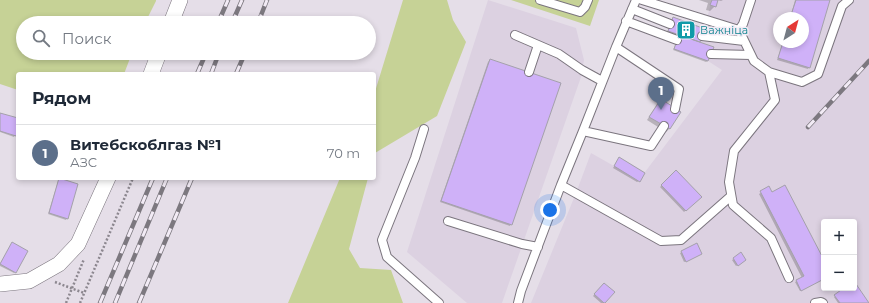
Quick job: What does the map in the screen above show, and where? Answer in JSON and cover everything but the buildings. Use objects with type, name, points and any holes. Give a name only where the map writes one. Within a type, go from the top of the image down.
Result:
[{"type":"street","points":[[174,16],[180,0]]},
{"type":"street","points":[[152,72],[156,60]]},
{"type":"street","points":[[0,284],[28,281],[59,264],[78,244],[107,180]]},
{"type":"lane","points":[[540,0],[580,12],[585,7],[588,0]]},
{"type":"lane","points":[[518,303],[521,291],[561,184],[626,21],[636,0]]},
{"type":"lane","points":[[642,0],[739,30],[754,61],[769,72],[802,82],[818,74],[842,6],[848,0]]},
{"type":"lane","points":[[739,30],[743,24],[751,0]]},
{"type":"lane","points":[[632,9],[670,24]]},
{"type":"lane","points":[[626,21],[677,40]]},
{"type":"lane","points":[[515,35],[559,54],[582,70],[602,81]]},
{"type":"lane","points":[[702,36],[744,41]]},
{"type":"lane","points":[[529,72],[538,45]]},
{"type":"lane","points":[[616,47],[679,89],[675,109]]},
{"type":"lane","points":[[711,54],[751,55]]},
{"type":"lane","points":[[769,72],[775,100],[734,151],[729,182],[733,205],[771,238],[789,278]]},
{"type":"lane","points":[[583,131],[651,146],[664,126]]},
{"type":"lane","points":[[424,129],[415,158],[382,240],[387,257],[439,303]]},
{"type":"lane","points":[[561,184],[661,241],[681,240],[731,196]]},
{"type":"lane","points":[[448,221],[522,244],[538,247]]},
{"type":"lane","points":[[815,303],[822,303]]},
{"type":"path","points":[[80,303],[132,180]]},
{"type":"path","points":[[40,275],[84,293]]},
{"type":"shaded area","points":[[488,0],[576,28],[584,60],[581,77],[502,303],[467,303],[407,252]]},
{"type":"shaded area","points":[[712,0],[869,0],[869,303],[531,303],[591,153],[614,166],[619,157],[645,172],[722,70],[708,61],[674,49],[679,35],[668,31],[673,17],[704,29]]},
{"type":"green space","points":[[0,0],[156,0],[148,16],[16,16],[16,60],[129,60],[125,72],[16,72],[16,89],[0,84]]},
{"type":"green space","points":[[403,0],[447,0],[453,20],[466,42],[437,116],[376,152],[376,88]]},
{"type":"green space","points":[[511,0],[599,0],[590,26]]},
{"type":"green space","points":[[339,180],[367,180],[349,249],[360,268],[391,270],[403,303],[288,303]]},
{"type":"railway","points":[[221,16],[228,0]]},
{"type":"railway","points":[[235,16],[242,0]]},
{"type":"railway","points":[[261,16],[267,0]]},
{"type":"railway","points":[[198,72],[203,60]]},
{"type":"railway","points":[[212,72],[216,60]]},
{"type":"railway","points":[[237,72],[242,60]]},
{"type":"railway","points":[[808,127],[869,61]]},
{"type":"railway","points":[[100,303],[152,180]]},
{"type":"railway","points":[[115,303],[166,180]]},
{"type":"railway","points":[[139,303],[191,180]]},
{"type":"place","name":"Важніца","points":[[686,30]]},
{"type":"place","name":"Витебскоблгаз №1","points":[[661,110]]}]
